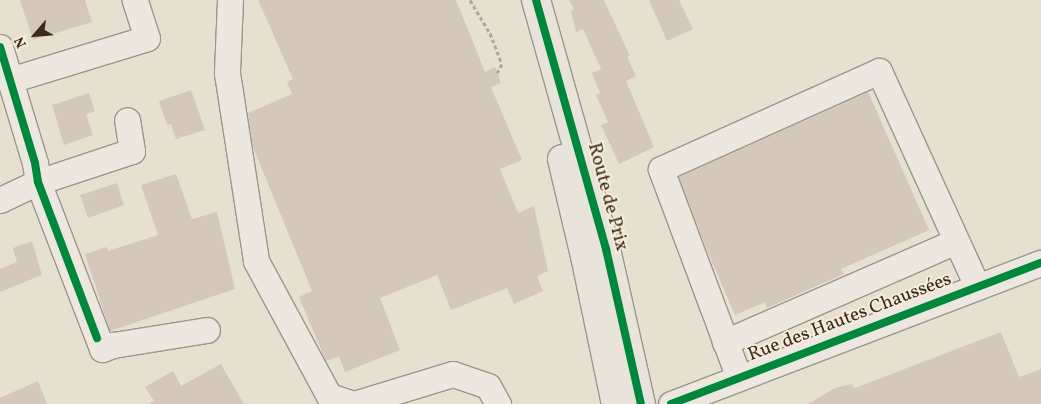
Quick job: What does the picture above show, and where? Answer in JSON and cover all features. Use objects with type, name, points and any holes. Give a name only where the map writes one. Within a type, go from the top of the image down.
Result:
[{"type":"main road","name":"Route de Prix","points":[[520,0],[547,96],[585,256],[616,404]]},
{"type":"main road","name":"Route de Prix","points":[[536,0],[606,249],[641,404]]},
{"type":"street","points":[[10,80],[147,38],[135,0]]},
{"type":"street","points":[[230,0],[227,73],[256,261],[329,396],[354,404],[453,374],[488,386],[498,404]]},
{"type":"street","points":[[0,47],[36,163],[38,182],[102,349],[113,345],[207,330]]},
{"type":"street","points":[[738,378],[662,169],[879,71],[977,286]]},
{"type":"street","points":[[0,200],[38,182],[132,151],[127,120]]},
{"type":"street","points":[[725,342],[956,241]]},
{"type":"street","name":"Rue des Hautes Chaussées","points":[[671,404],[1041,263]]},
{"type":"path","points":[[470,0],[490,33],[502,64],[497,73]]},
{"type":"building","points":[[20,0],[85,0],[92,22],[33,40]]},
{"type":"building","points":[[258,0],[456,0],[485,72],[495,67],[501,83],[491,87],[522,160],[500,169],[518,213],[534,206],[548,271],[537,276],[543,291],[514,304],[507,288],[451,310],[437,275],[380,298],[400,350],[345,372],[339,356],[326,361],[299,297],[312,291],[253,147],[248,113],[292,94],[287,82],[293,79]]},
{"type":"building","points":[[569,0],[604,0],[630,56],[627,57],[636,76],[626,81],[654,147],[619,164],[601,125],[608,122],[596,95],[600,93],[592,73],[601,69],[583,29],[576,32],[571,11],[574,9]]},
{"type":"building","points":[[649,0],[679,0],[693,29],[667,41]]},
{"type":"building","points":[[191,90],[205,130],[176,139],[171,124],[167,125],[159,101]]},
{"type":"building","points":[[868,92],[929,230],[841,269],[844,274],[767,308],[765,302],[735,315],[706,248],[679,177]]},
{"type":"building","points":[[89,93],[95,111],[86,114],[93,135],[64,145],[52,105]]},
{"type":"building","points":[[176,174],[192,219],[217,212],[235,289],[110,331],[85,254],[107,247],[108,251],[158,235],[141,185]]},
{"type":"building","points":[[117,183],[124,205],[88,218],[80,195]]},
{"type":"building","points":[[32,241],[42,275],[0,292],[0,269],[17,262],[13,248]]},
{"type":"building","points":[[1001,332],[1019,377],[1041,369],[1041,404],[808,404],[835,388],[851,384],[855,388]]},
{"type":"building","points":[[221,364],[244,404],[149,404],[154,401],[145,387],[173,371],[181,386]]},
{"type":"building","points":[[38,381],[47,404],[0,404],[0,398]]},
{"type":"cycle path","points":[[536,0],[606,249],[641,404]]},
{"type":"cycle path","points":[[0,47],[35,163],[38,182],[97,338]]},
{"type":"cycle path","points":[[671,404],[1041,263]]}]
